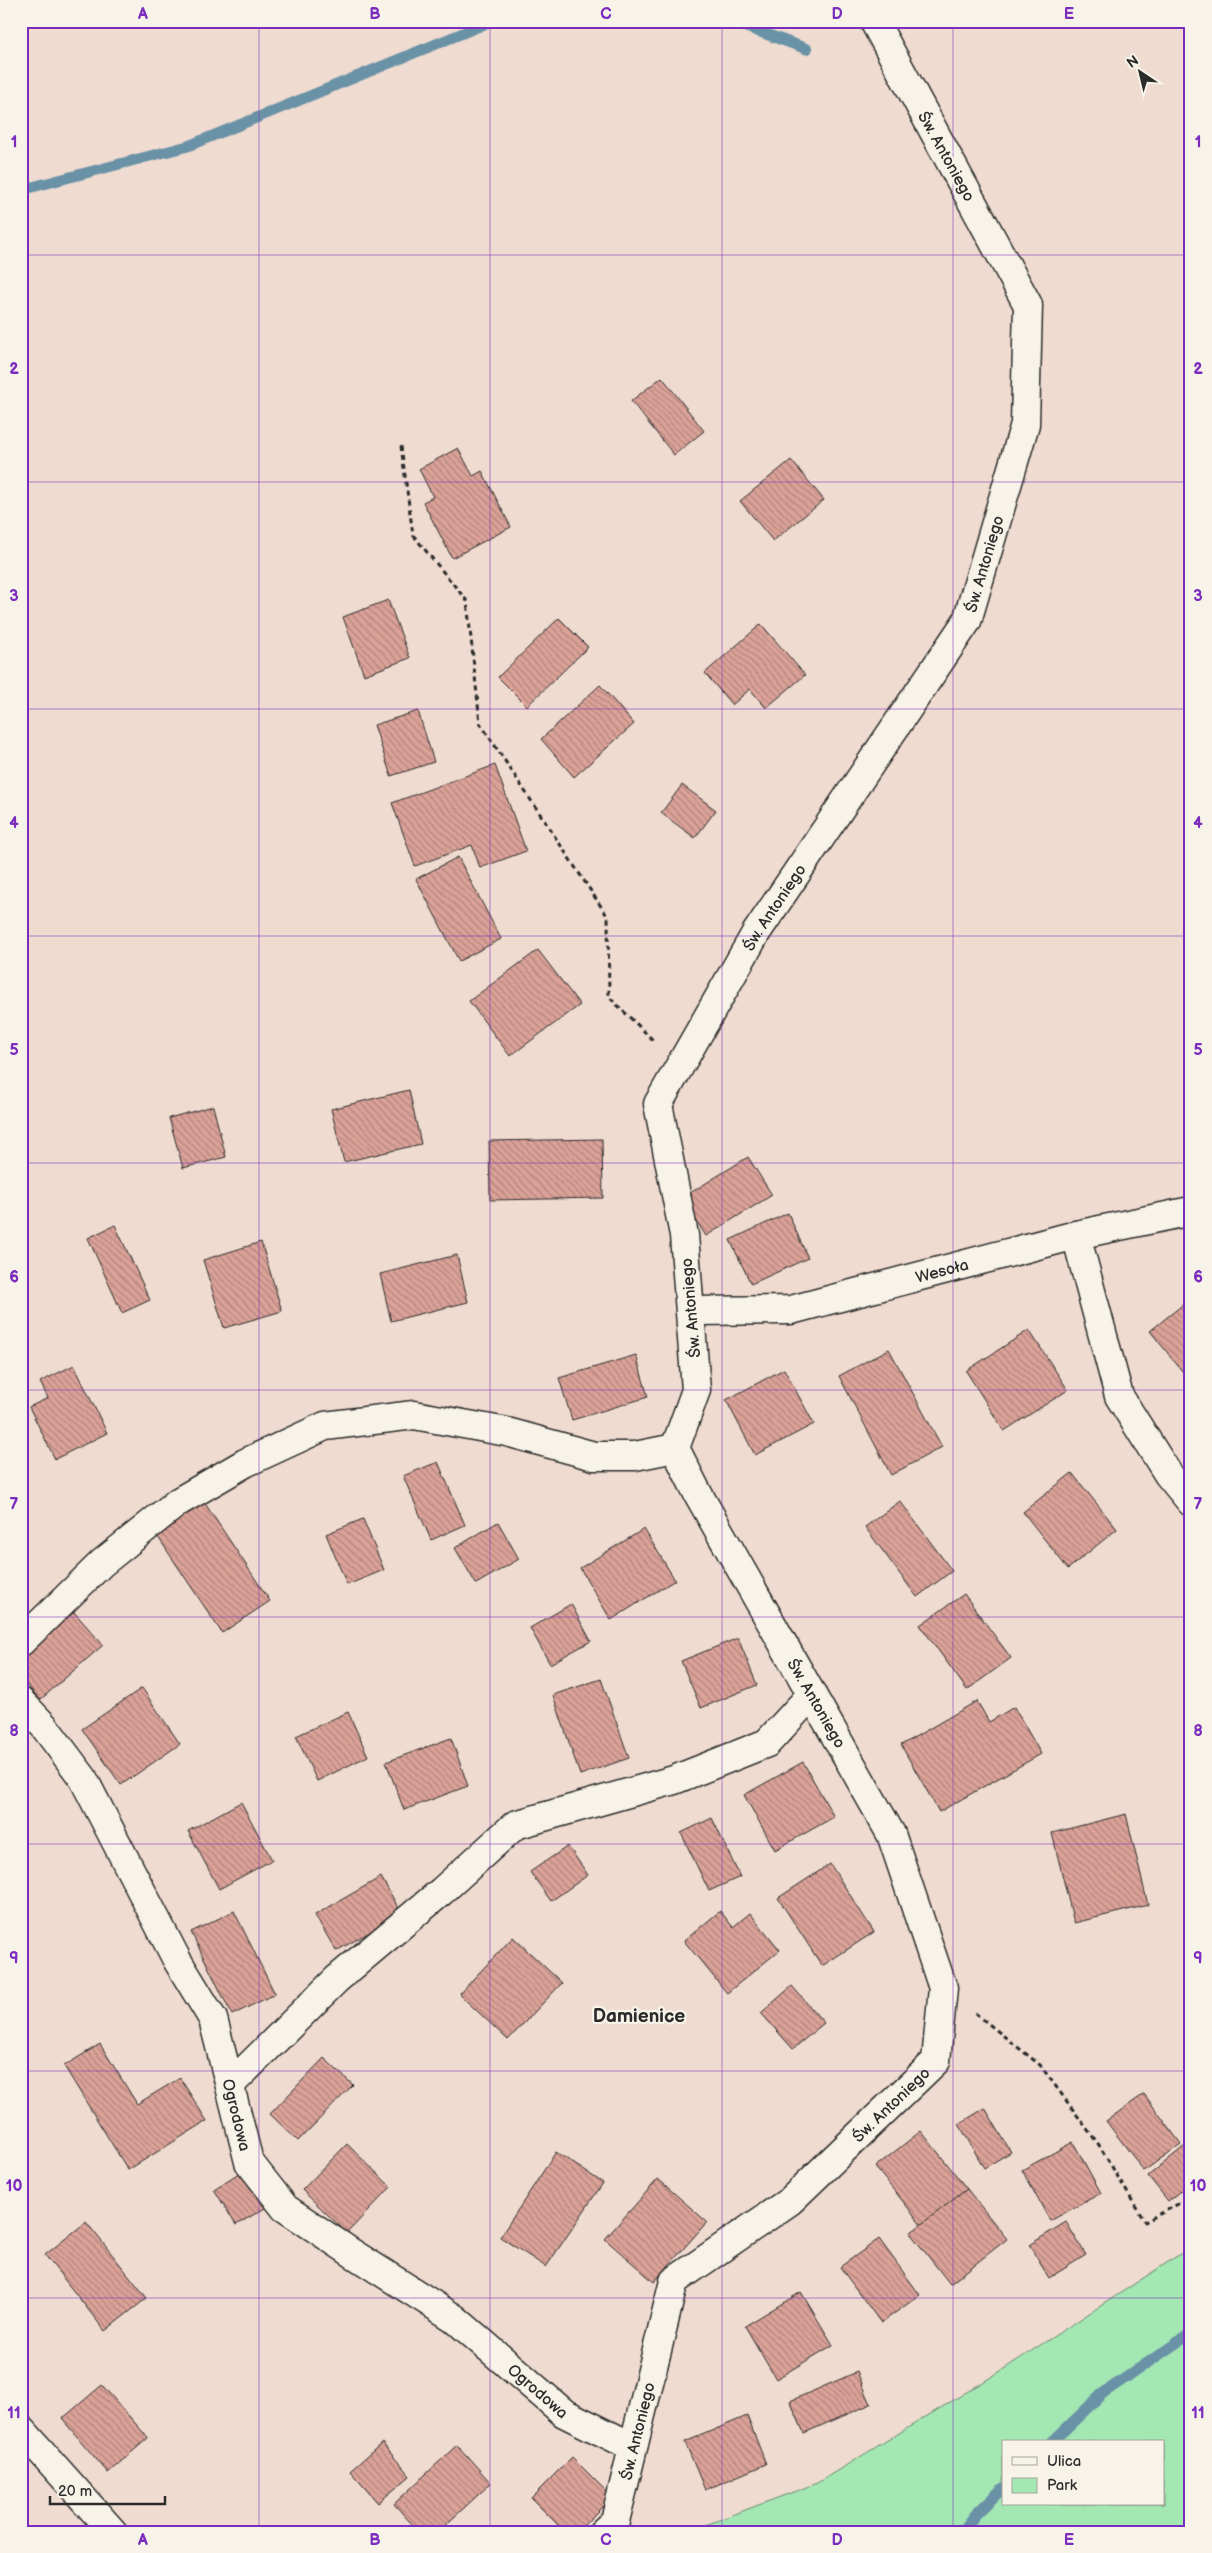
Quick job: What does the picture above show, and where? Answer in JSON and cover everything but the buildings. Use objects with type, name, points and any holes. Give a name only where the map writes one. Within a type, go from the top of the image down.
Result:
[{"type":"street","name":"Św. Antoniego","points":[[603,2532],[614,2520],[674,2281],[790,2201],[936,2061],[943,1988],[891,1834],[697,1492],[676,1448],[696,1390],[684,1234],[658,1104],[756,934],[967,622],[1025,424],[1028,305],[874,21]]},
{"type":"street","name":"Wesoła","points":[[691,1311],[791,1310],[1076,1235],[1191,1211]]},
{"type":"street","points":[[1076,1235],[1120,1396],[1168,1474],[1191,1502]]},
{"type":"street","points":[[21,1642],[102,1563],[178,1502],[245,1463],[325,1426],[414,1415],[507,1432],[594,1456],[635,1456],[676,1448]]},
{"type":"street","points":[[230,2085],[337,1979],[442,1891],[514,1825],[674,1780],[767,1743],[812,1694]]},
{"type":"street","name":"Ogrodowa","points":[[21,1702],[44,1726],[84,1778],[177,1960],[213,2019],[249,2162],[285,2208],[454,2318],[564,2413],[633,2446]]},
{"type":"street","points":[[21,2429],[113,2532]]},
{"type":"path","points":[[401,446],[413,535],[467,602],[480,723],[608,917],[609,997],[680,1066]]},
{"type":"path","points":[[943,1988],[1040,2066],[1099,2145],[1145,2222],[1191,2198]]},
{"type":"green space","points":[[1191,2247],[1191,2532],[687,2532],[817,2483],[993,2376]]},
{"type":"waterway","points":[[21,190],[188,146],[492,21]]},
{"type":"waterway","points":[[730,21],[807,49]]},
{"type":"waterway","points":[[1054,2440],[1102,2394],[1191,2333]]},
{"type":"waterway","points":[[962,2532],[976,2514],[1002,2489]]},
{"type":"district","name":"Damienice","points":[[639,2015]]}]
